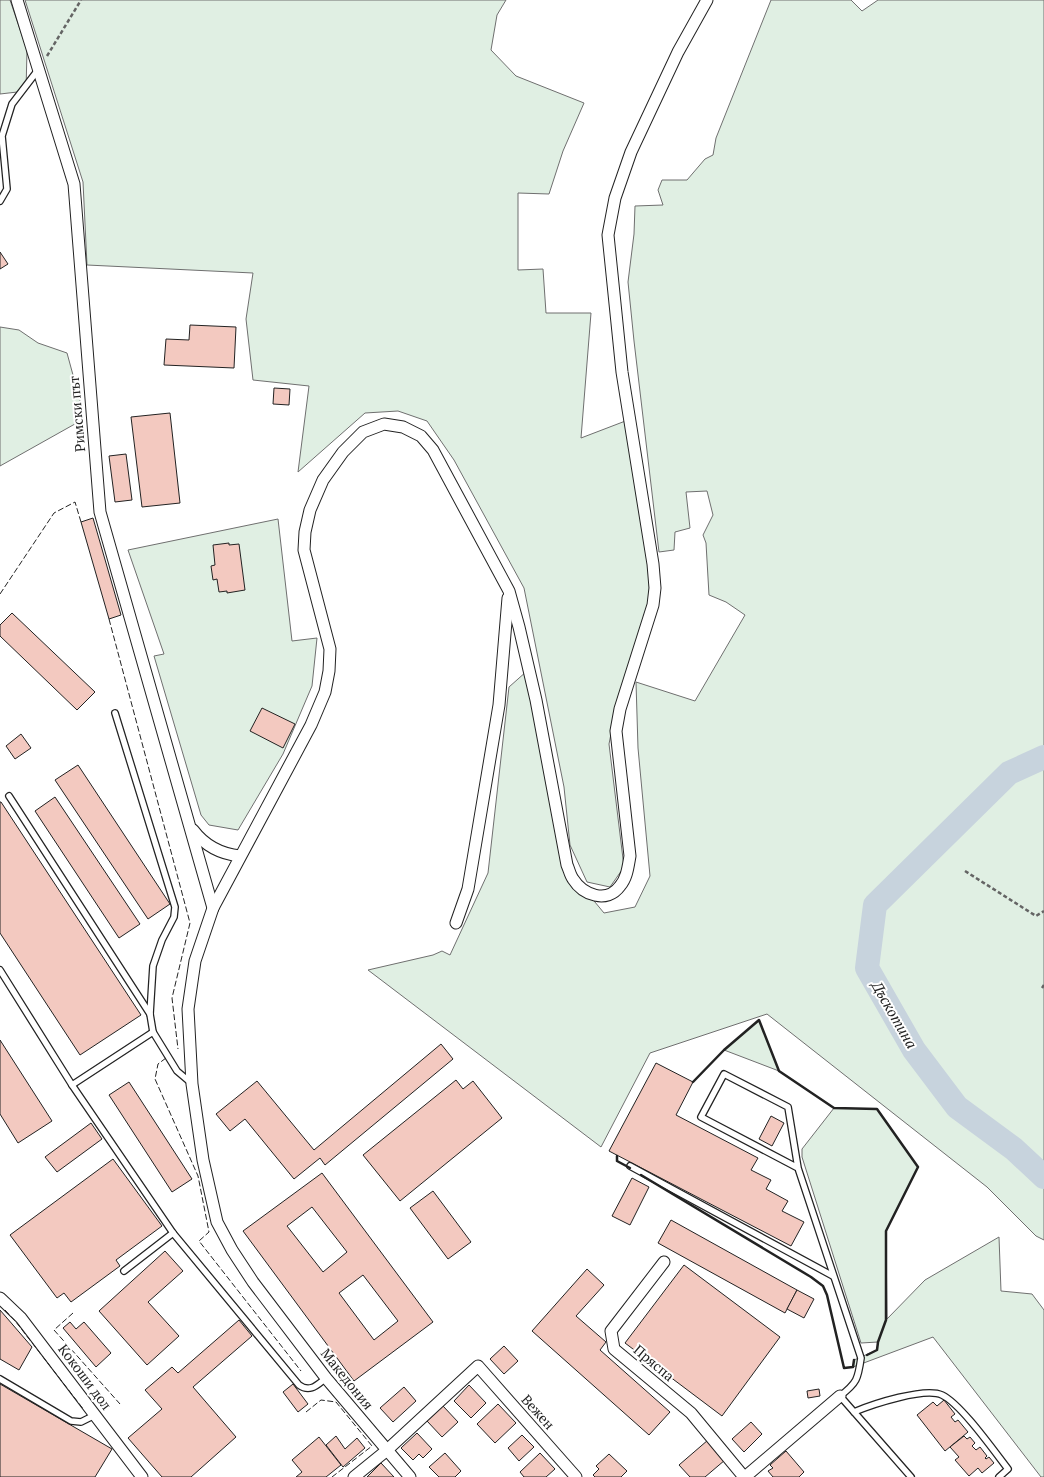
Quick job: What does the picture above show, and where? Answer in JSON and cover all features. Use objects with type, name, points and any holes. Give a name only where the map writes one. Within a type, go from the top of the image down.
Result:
[{"type":"street","name":"Римски път","points":[[17,0],[74,184],[100,512],[213,908]]},
{"type":"street","name":"Македония","points":[[410,1477],[326,1378],[242,1266],[217,1222],[203,1160],[192,1084],[188,1009],[200,943],[213,908],[311,725],[325,692],[329,671],[330,649],[304,550],[305,532],[310,510],[323,480],[343,452],[363,432],[384,424],[403,427],[422,436],[433,450],[509,591],[536,700],[567,865],[573,879],[583,890],[595,896],[608,895],[619,888],[628,872],[630,856],[616,732],[620,709],[653,605],[655,588],[653,564],[622,372],[608,235],[615,198],[631,152],[678,52],[707,0]]},
{"type":"street","points":[[456,923],[468,889],[499,705],[509,591]]},
{"type":"street","name":"Римски път","points":[[189,823],[201,840],[209,846],[224,854],[240,856]]},
{"type":"street","name":"Пряспа","points":[[664,1262],[611,1331],[614,1349],[691,1413],[745,1477],[840,1396]]},
{"type":"street","name":"Кокоши дол","points":[[0,1298],[21,1318],[142,1477]]},
{"type":"street","name":"Вежен","points":[[386,1450],[478,1366],[576,1477]]},
{"type":"street","points":[[354,1477],[386,1450]]},
{"type":"lane","points":[[0,201],[7,188],[2,136],[12,104],[39,70]]},
{"type":"lane","points":[[115,714],[175,907],[174,916],[162,940],[154,966],[150,1014],[153,1032],[177,1070],[192,1084]]},
{"type":"lane","points":[[9,796],[150,1014]]},
{"type":"lane","points":[[0,970],[72,1085],[173,1233],[299,1385],[305,1389],[311,1389],[326,1378]]},
{"type":"lane","points":[[72,1085],[153,1032]]},
{"type":"lane","points":[[798,1168],[701,1117],[724,1074],[788,1107],[798,1168],[861,1358],[859,1372],[854,1385],[840,1396],[911,1477]]},
{"type":"lane","points":[[630,1166],[834,1276]]},
{"type":"lane","points":[[124,1271],[173,1233]]},
{"type":"lane","points":[[0,1379],[71,1421],[81,1422],[95,1415]]},
{"type":"lane","points":[[854,1412],[873,1404],[929,1392],[942,1395],[955,1403],[1008,1469],[999,1477]]},
{"type":"path","points":[[39,70],[81,0]]},
{"type":"path","points":[[965,871],[1036,916],[1044,911]]},
{"type":"path","points":[[1042,988],[1044,984]]},
{"type":"green space","points":[[0,0],[10,0],[27,50],[26,91],[0,94]]},
{"type":"green space","points":[[25,0],[506,0],[497,15],[491,50],[516,76],[584,103],[563,151],[549,194],[518,193],[518,270],[543,269],[546,313],[591,313],[581,438],[628,420],[650,550],[649,606],[618,698],[609,744],[624,867],[610,887],[587,882],[570,845],[564,787],[524,588],[454,460],[427,421],[398,411],[365,413],[298,472],[309,386],[253,380],[246,319],[253,273],[87,265],[83,182]]},
{"type":"green space","points":[[771,0],[851,0],[862,11],[878,0],[1044,0],[1044,1240],[1036,1236],[987,1187],[767,1014],[650,1053],[601,1147],[368,970],[433,955],[442,951],[450,955],[488,873],[509,687],[527,671],[571,873],[604,913],[635,907],[650,876],[638,748],[636,682],[695,701],[745,615],[726,602],[709,595],[706,543],[703,535],[713,515],[707,491],[686,492],[690,528],[675,532],[674,550],[659,552],[628,282],[634,234],[635,206],[663,205],[658,190],[662,180],[687,180],[705,159],[713,155],[716,138]]},
{"type":"green space","points":[[0,327],[19,330],[38,343],[67,353],[82,408],[82,420],[0,466]]},
{"type":"green space","points":[[278,519],[292,641],[317,638],[312,686],[283,754],[238,830],[209,825],[201,815],[154,656],[164,654],[128,550]]},
{"type":"green space","points":[[759,1020],[779,1071],[724,1050]]},
{"type":"green space","points":[[834,1108],[877,1109],[918,1167],[886,1231],[887,1319],[925,1280],[999,1237],[1001,1291],[1032,1294],[1044,1310],[1044,1477],[1041,1477],[933,1337],[853,1367],[854,1360],[877,1350],[878,1342],[861,1343],[802,1157],[802,1149]]},
{"type":"building","points":[[0,252],[8,264],[0,269]]},
{"type":"building","points":[[190,325],[236,327],[234,368],[164,365],[166,339],[189,340]]},
{"type":"building","points":[[274,388],[290,389],[289,405],[273,404]]},
{"type":"building","points":[[170,413],[180,503],[142,507],[131,417]]},
{"type":"building","points":[[126,454],[132,500],[115,502],[109,456]]},
{"type":"building","points":[[93,518],[121,615],[109,619],[81,522]]},
{"type":"building","points":[[229,543],[229,545],[239,544],[245,590],[227,593],[227,591],[219,592],[217,579],[213,580],[211,566],[215,565],[213,545]]},
{"type":"building","points":[[12,613],[95,692],[77,710],[0,636],[0,625]]},
{"type":"building","points":[[262,708],[295,724],[283,748],[250,731]]},
{"type":"building","points":[[21,734],[31,748],[15,759],[6,746]]},
{"type":"building","points":[[78,765],[170,904],[148,919],[55,780]]},
{"type":"building","points":[[55,797],[140,924],[119,938],[35,811]]},
{"type":"building","points":[[0,802],[141,1015],[80,1055],[0,933]]},
{"type":"building","points":[[0,1040],[52,1121],[18,1143],[0,1114]]},
{"type":"building","points":[[441,1044],[453,1059],[325,1165],[320,1158],[294,1179],[245,1119],[230,1131],[216,1114],[257,1081],[314,1150]]},
{"type":"building","points":[[656,1063],[693,1082],[676,1115],[758,1158],[751,1170],[771,1180],[766,1189],[788,1201],[782,1211],[804,1222],[791,1246],[609,1151]]},
{"type":"building","points":[[456,1080],[463,1089],[473,1081],[502,1118],[400,1201],[363,1155]]},
{"type":"building","points":[[129,1082],[192,1179],[172,1192],[109,1095]]},
{"type":"building","points":[[771,1116],[784,1123],[772,1146],[759,1139]]},
{"type":"building","points":[[91,1123],[102,1139],[57,1172],[45,1157]]},
{"type":"building","points":[[113,1159],[162,1226],[116,1260],[120,1266],[71,1302],[64,1293],[57,1298],[10,1235]]},
{"type":"building","points":[[322,1173],[433,1322],[354,1381],[243,1231]],"holes":[[[312,1207],[347,1252],[323,1272],[287,1226]],[[363,1275],[398,1321],[374,1340],[339,1293]]]},
{"type":"building","points":[[632,1178],[649,1187],[630,1225],[612,1216]]},
{"type":"building","points":[[433,1191],[471,1242],[448,1259],[410,1208]]},
{"type":"building","points":[[671,1220],[797,1290],[785,1313],[658,1243]]},
{"type":"building","points":[[165,1251],[183,1271],[148,1302],[179,1336],[147,1365],[99,1311]]},
{"type":"building","points":[[684,1265],[780,1337],[722,1416],[625,1343]]},
{"type":"building","points":[[587,1269],[604,1285],[576,1316],[606,1342],[600,1350],[670,1412],[649,1435],[532,1331]]},
{"type":"building","points":[[797,1290],[814,1299],[804,1318],[787,1309]]},
{"type":"building","points":[[0,1310],[32,1347],[19,1370],[0,1359]]},
{"type":"building","points":[[239,1320],[252,1336],[193,1387],[236,1437],[191,1477],[162,1477],[128,1438],[162,1409],[145,1390],[172,1367],[178,1373]]},
{"type":"building","points":[[70,1322],[76,1329],[84,1322],[111,1353],[96,1367],[63,1328]]},
{"type":"building","points":[[504,1346],[518,1361],[504,1374],[490,1359]]},
{"type":"building","points":[[0,1384],[112,1449],[95,1477],[0,1477]]},
{"type":"building","points":[[293,1384],[308,1404],[298,1412],[283,1392]]},
{"type":"building","points":[[469,1385],[486,1403],[471,1418],[454,1401]]},
{"type":"building","points":[[404,1387],[416,1401],[393,1422],[380,1408]]},
{"type":"building","points":[[819,1389],[820,1396],[808,1398],[807,1391]]},
{"type":"building","points":[[944,1400],[955,1414],[951,1417],[955,1422],[958,1420],[968,1432],[945,1451],[917,1415],[933,1402],[937,1406]]},
{"type":"building","points":[[498,1404],[516,1423],[495,1443],[477,1424]]},
{"type":"building","points":[[443,1406],[458,1422],[442,1437],[427,1421]]},
{"type":"building","points":[[751,1422],[762,1434],[744,1452],[732,1439]]},
{"type":"building","points":[[417,1433],[432,1449],[423,1458],[419,1454],[413,1460],[401,1448]]},
{"type":"building","points":[[522,1435],[534,1447],[519,1461],[508,1448]]},
{"type":"building","points":[[336,1436],[345,1449],[357,1438],[365,1448],[343,1467],[326,1445]]},
{"type":"building","points":[[964,1436],[967,1439],[970,1437],[975,1443],[972,1446],[976,1450],[980,1447],[987,1456],[985,1458],[989,1457],[994,1463],[982,1473],[978,1468],[969,1476],[955,1460],[959,1457],[950,1447]]},
{"type":"building","points":[[319,1437],[341,1465],[326,1477],[296,1477],[302,1472],[292,1460]]},
{"type":"building","points":[[708,1440],[725,1460],[705,1477],[690,1477],[679,1465]]},
{"type":"building","points":[[786,1451],[804,1472],[799,1477],[773,1477],[768,1471],[773,1468],[770,1465]]},
{"type":"building","points":[[445,1453],[461,1471],[455,1477],[439,1477],[429,1467]]},
{"type":"building","points":[[540,1453],[555,1469],[546,1477],[524,1477],[520,1472]]},
{"type":"building","points":[[609,1454],[627,1471],[621,1477],[595,1477],[593,1475],[599,1469],[596,1466]]},
{"type":"building","points":[[381,1463],[394,1477],[367,1477]]},
{"type":"waterway","name":"Дъскотина","points":[[1044,757],[1009,773],[875,905],[867,968],[914,1050],[957,1107],[1014,1149],[1044,1177]]},
{"type":"fence","points":[[0,594],[54,513],[75,502],[81,522]]},
{"type":"fence","points":[[109,619],[190,923],[172,998],[178,1049]]},
{"type":"fence","points":[[166,1058],[158,1064],[155,1079],[198,1176],[209,1232],[199,1241],[301,1371]]},
{"type":"fence","points":[[5,1310],[84,1410]]},
{"type":"fence","points":[[73,1313],[54,1330],[120,1404]]},
{"type":"fence","points":[[306,1412],[321,1400],[336,1402],[372,1446],[332,1477]]},
{"type":"wall","points":[[693,1082],[724,1050],[759,1020],[779,1071],[834,1108],[877,1109],[918,1167],[886,1231],[886,1320],[877,1350],[867,1355]]},
{"type":"wall","points":[[617,1156],[617,1161],[630,1168]]},
{"type":"wall","points":[[641,1175],[823,1286],[827,1295],[844,1368],[853,1367],[854,1360]]}]
